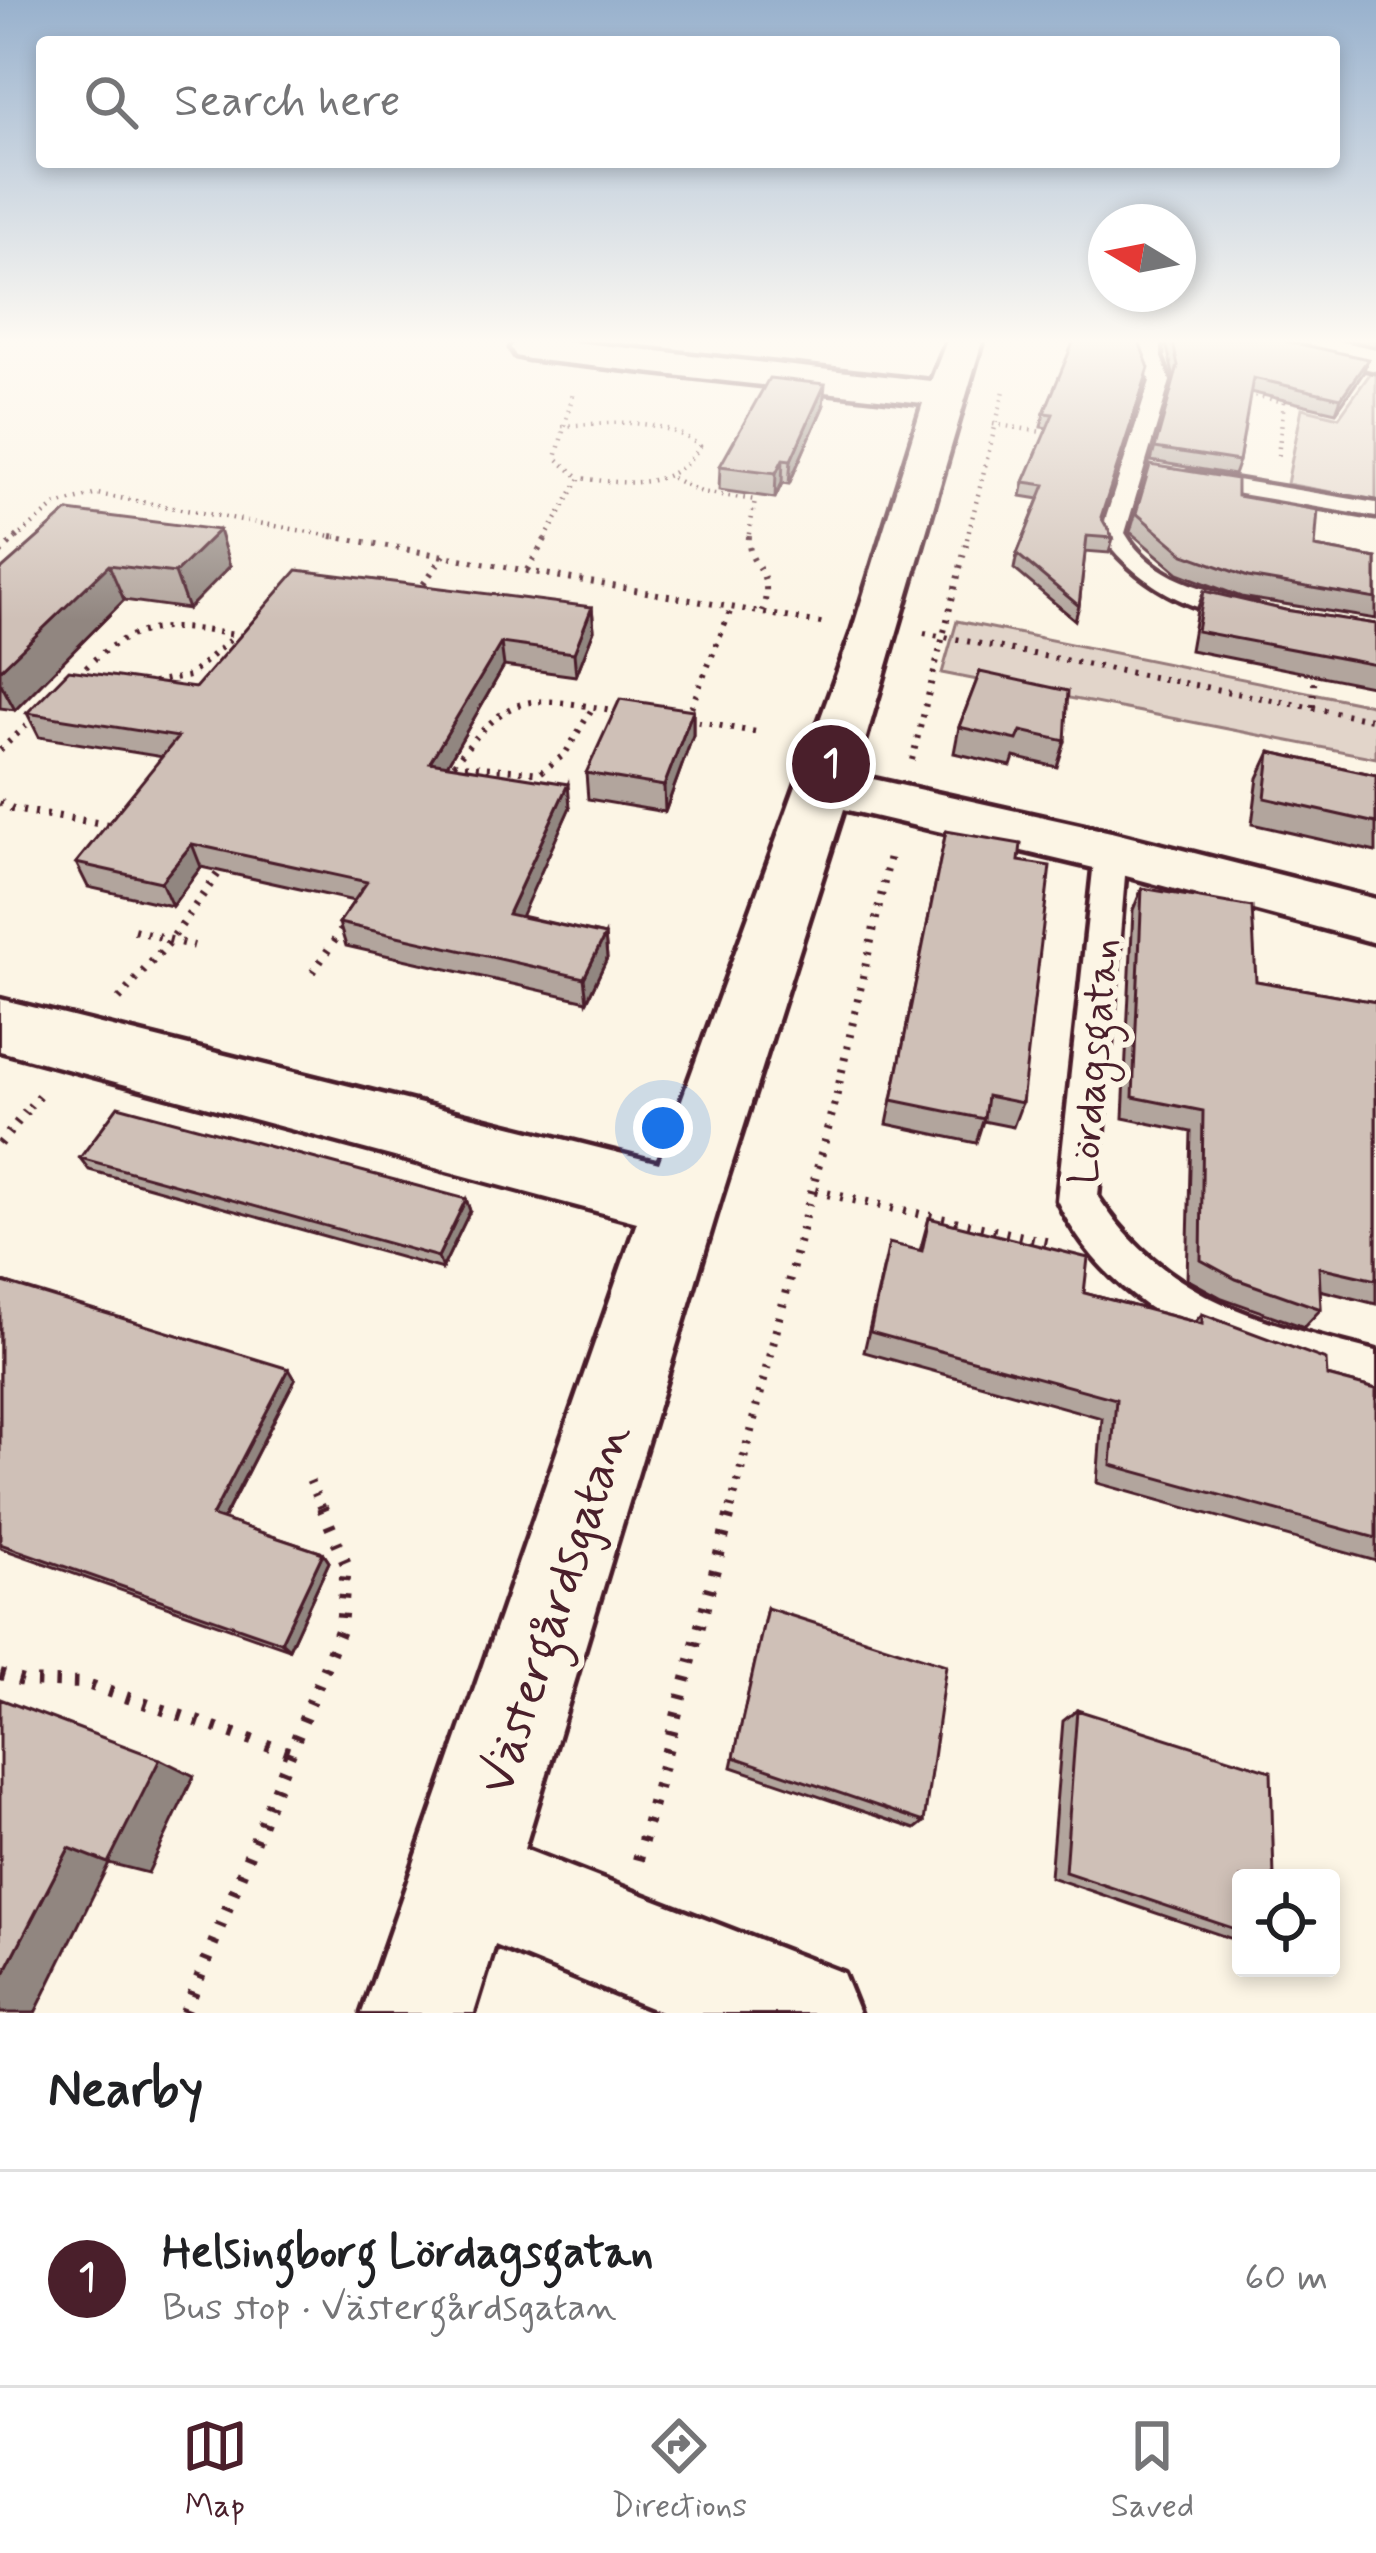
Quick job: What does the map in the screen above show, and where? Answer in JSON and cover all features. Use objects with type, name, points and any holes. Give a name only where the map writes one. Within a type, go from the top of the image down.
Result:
[{"type":"street","name":"Västergårdsgatan","points":[[418,2013],[682,1201],[824,786],[909,633],[965,432]]},
{"type":"street","points":[[824,786],[1111,852],[1376,921]]},
{"type":"street","points":[[0,1024],[682,1201]]},
{"type":"street","points":[[465,1880],[803,2013]]},
{"type":"lane","points":[[1153,432],[1149,467],[1113,533],[1119,547],[1187,597],[1316,621]]},
{"type":"lane","points":[[1149,467],[1376,510]]},
{"type":"lane","name":"Lördagsgatan","points":[[1111,852],[1077,1200],[1097,1239],[1162,1300],[1264,1344],[1376,1372]]},
{"type":"path","points":[[561,432],[556,458],[580,478],[644,484],[672,478],[692,465],[700,446],[687,432]]},
{"type":"path","points":[[617,1940],[815,1191],[902,801],[909,633],[965,432]]},
{"type":"path","points":[[1076,432],[1149,467]]},
{"type":"path","points":[[1275,493],[1281,432]]},
{"type":"path","points":[[526,570],[580,478]]},
{"type":"path","points":[[672,478],[685,488],[710,495],[755,500],[747,544],[770,577],[762,612]]},
{"type":"path","points":[[0,553],[55,503],[75,493],[732,607],[909,633],[1376,720]]},
{"type":"path","points":[[409,604],[444,555]]},
{"type":"path","points":[[732,607],[686,720],[757,732]]},
{"type":"path","points":[[1313,707],[1316,621]]},
{"type":"path","points":[[70,685],[106,643],[130,629],[161,626],[258,638]]},
{"type":"path","points":[[141,681],[161,684],[186,679],[205,669],[234,635]]},
{"type":"path","points":[[80,673],[100,676]]},
{"type":"path","points":[[445,777],[487,718],[505,703],[522,697],[639,714]]},
{"type":"path","points":[[0,750],[53,701]]},
{"type":"path","points":[[454,764],[526,776],[554,770],[566,758],[593,707]]},
{"type":"path","points":[[0,802],[13,809],[125,828]]},
{"type":"path","points":[[0,1144],[171,940],[237,847]]},
{"type":"path","points":[[313,972],[350,917]]},
{"type":"path","points":[[134,930],[194,946]]},
{"type":"path","points":[[815,1191],[1054,1243],[1097,1239]]},
{"type":"path","points":[[185,2013],[341,1628],[346,1564],[310,1481]]},
{"type":"path","points":[[0,1674],[23,1681],[84,1683],[288,1752]]},
{"type":"shaded area","points":[[1297,432],[1376,432],[1376,500],[1287,484]]},
{"type":"shaded area","points":[[957,621],[1376,706],[1376,758],[942,673]]},
{"type":"building","points":[[739,432],[804,432],[791,460],[783,459],[776,473],[720,466]]},
{"type":"building","points":[[1045,432],[1128,432],[1101,517],[1113,538],[1087,536],[1079,606],[1017,554],[1045,485],[1024,482]]},
{"type":"building","points":[[1160,432],[1244,432],[1239,461],[1155,448]]},
{"type":"building","points":[[1150,465],[1237,479],[1237,496],[1318,510],[1315,547],[1376,558],[1376,599],[1248,577],[1184,554],[1136,513]]},
{"type":"building","points":[[68,511],[219,530],[175,573],[109,565],[0,670],[0,571]]},
{"type":"building","points":[[297,570],[592,607],[574,653],[501,643],[430,762],[568,784],[508,914],[605,935],[584,978],[339,923],[367,882],[192,844],[161,882],[76,863],[178,737],[27,713],[69,670],[195,688]]},
{"type":"building","points":[[1204,591],[1376,624],[1376,665],[1197,631]]},
{"type":"building","points":[[980,672],[1068,691],[1065,741],[1021,731],[1017,740],[959,727]]},
{"type":"building","points":[[620,699],[693,710],[664,786],[586,773]]},
{"type":"building","points":[[1270,752],[1376,775],[1376,823],[1265,798]]},
{"type":"building","points":[[946,831],[1021,844],[1019,861],[1050,866],[1022,1103],[987,1096],[984,1119],[892,1100]]},
{"type":"building","points":[[1142,888],[1252,907],[1256,981],[1376,1002],[1376,1280],[1319,1267],[1321,1309],[1236,1279],[1201,1260],[1203,1111],[1133,1097]]},
{"type":"building","points":[[118,1106],[466,1199],[438,1257],[80,1158]]},
{"type":"building","points":[[929,1218],[1088,1258],[1084,1293],[1202,1324],[1202,1314],[1326,1360],[1327,1376],[1376,1389],[1376,1538],[1111,1465],[1116,1399],[870,1332],[889,1243],[922,1251]]},
{"type":"building","points":[[0,1281],[289,1369],[212,1516],[323,1553],[281,1642],[0,1544]]},
{"type":"building","points":[[767,1608],[946,1665],[924,1822],[734,1757]]},
{"type":"building","points":[[0,1699],[160,1759],[108,1863],[69,1848],[0,1981]]},
{"type":"building","points":[[1077,1710],[1271,1771],[1274,1869],[1232,1869],[1232,1928],[1065,1872]]},
{"type":"place","name":"Helsingborg Lördagsgatan","points":[[831,764]]}]
